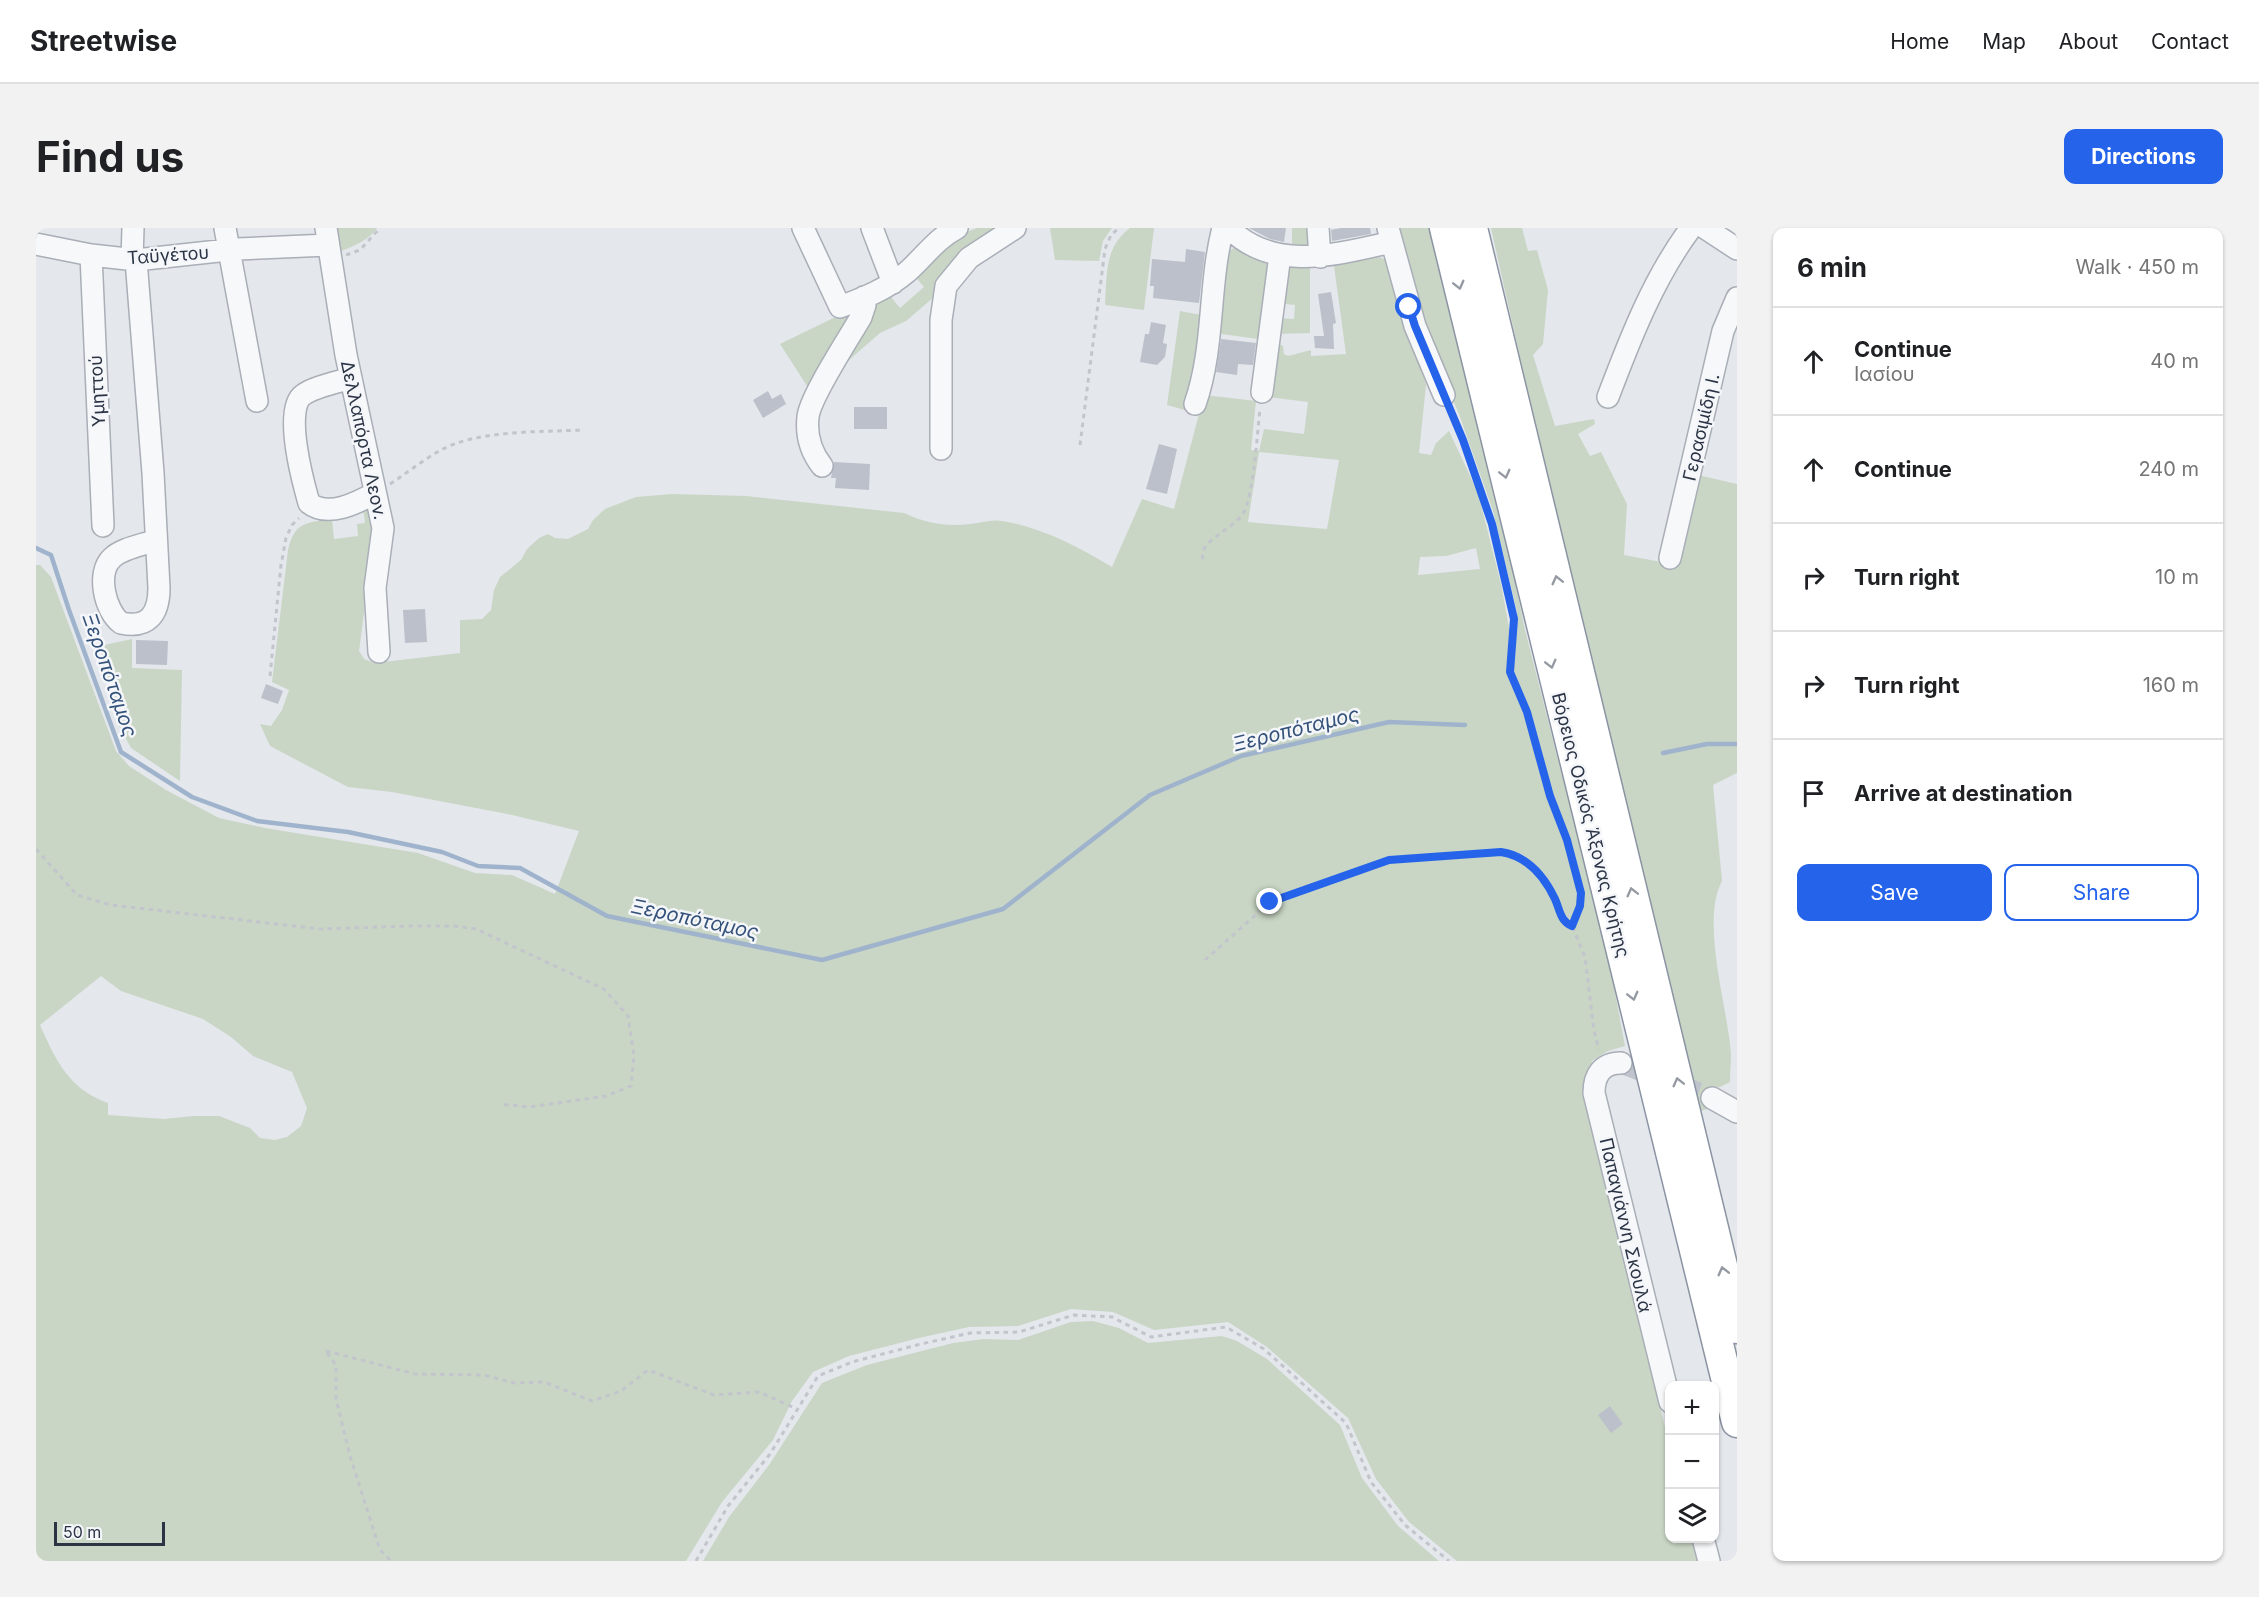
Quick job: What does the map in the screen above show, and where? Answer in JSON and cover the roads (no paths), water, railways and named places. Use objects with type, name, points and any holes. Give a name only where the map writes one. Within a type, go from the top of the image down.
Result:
[{"type":"highway","name":"Βόρειος Οδικός Άξονας Κρήτης","points":[[1445,228],[1737,1422]]},
{"type":"highway","name":"Βόρειος Οδικός Άξονας Κρήτης","points":[[1472,228],[1737,1328]]},
{"type":"street","points":[[133,228],[156,540]]},
{"type":"street","points":[[225,228],[229,250]]},
{"type":"street","points":[[803,228],[840,307],[892,283],[915,265],[939,240],[957,228]]},
{"type":"street","points":[[872,228],[892,283]]},
{"type":"street","points":[[942,449],[941,320],[946,286],[969,258],[1016,228]]},
{"type":"street","points":[[1195,404],[1206,364],[1217,260],[1223,228]]},
{"type":"street","points":[[1229,228],[1253,246],[1280,255],[1320,257],[1390,235],[1415,326],[1444,395]]},
{"type":"street","points":[[1318,228],[1320,257]]},
{"type":"street","points":[[1608,397],[1623,357],[1653,293],[1691,228]]},
{"type":"street","points":[[1706,228],[1737,249]]},
{"type":"street","name":"Ταϋγέτου","points":[[42,239],[91,255],[134,260],[229,250],[276,238],[328,244]]},
{"type":"street","name":"Δελλαπόρτα Λεον.","points":[[328,244],[343,340],[383,528],[375,588],[379,652]]},
{"type":"street","name":"Ταϋγέτου","points":[[229,250],[257,400]]},
{"type":"street","name":"Υμηττού","points":[[91,255],[104,526]]},
{"type":"street","points":[[1262,392],[1280,255]]},
{"type":"street","points":[[822,466],[816,459],[810,442],[808,414],[861,316],[865,305],[864,297]]},
{"type":"street","name":"Γερασιμίδη Ι.","points":[[1670,558],[1719,344],[1725,323],[1737,298]]},
{"type":"street","points":[[351,378],[306,393],[297,401],[294,417],[302,476],[311,506],[321,509],[342,507],[362,501],[375,493]]},
{"type":"street","name":"Παπαγιάννη Σκουλά","points":[[1614,1064],[1596,1078],[1594,1093],[1665,1382]]},
{"type":"street","points":[[1712,1098],[1737,1112]]},
{"type":"street","points":[[1704,1543],[1709,1561]]},
{"type":"waterway","name":"Ξεροπόταμος","points":[[36,548],[51,555],[121,752],[192,797],[257,821],[348,832],[442,852],[478,866],[520,868],[607,916],[822,960],[1003,909],[1150,795],[1241,756],[1389,722],[1465,725]]},
{"type":"waterway","name":"Ξεροπόταμος","points":[[1663,753],[1707,744],[1737,744]]},
{"type":"tunnel","points":[[1621,1063],[1712,1098]]}]
